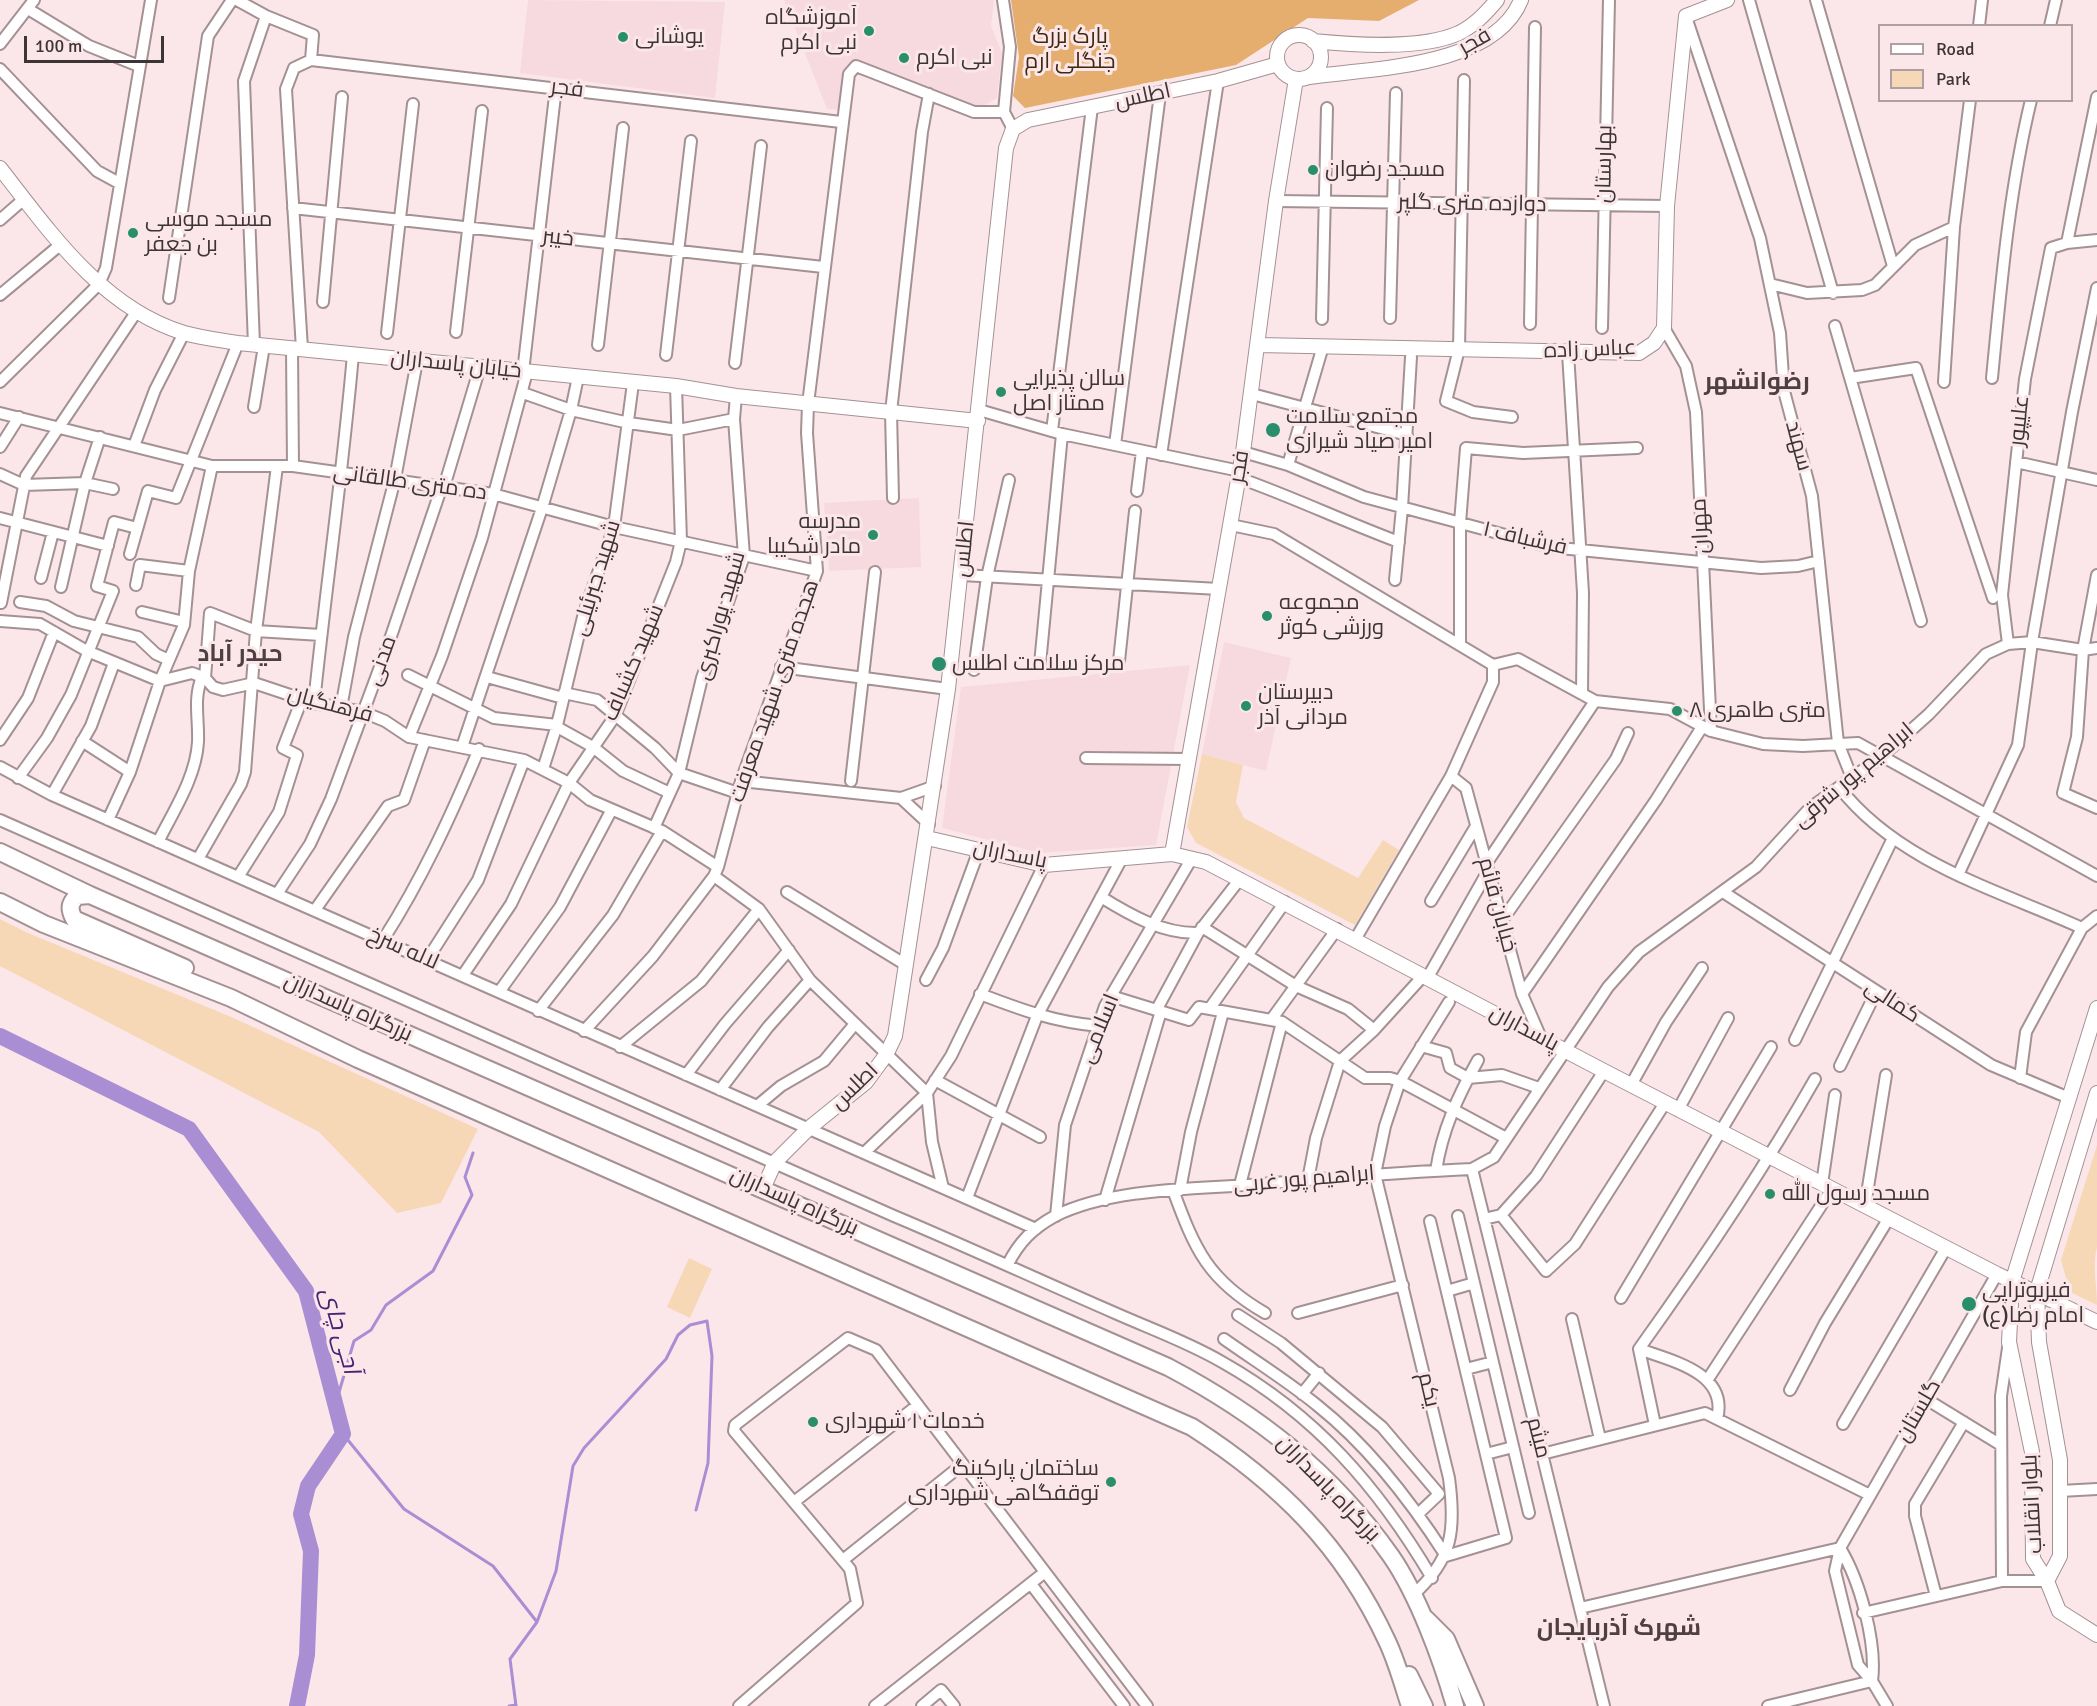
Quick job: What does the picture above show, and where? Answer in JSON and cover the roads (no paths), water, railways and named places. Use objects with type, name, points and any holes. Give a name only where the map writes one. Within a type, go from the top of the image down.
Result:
[{"type":"highway","name":"بزرگراه پاسداران","points":[[0,852],[90,895],[1168,1367],[1221,1395],[1269,1428],[1316,1469],[1351,1506],[1391,1557],[1421,1613],[1455,1706]]},
{"type":"highway","points":[[90,895],[77,896],[71,902],[70,911],[74,919],[191,971],[231,998]]},
{"type":"highway","name":"بزرگراه پاسداران","points":[[0,902],[44,924],[231,998],[358,1059],[1192,1427],[1257,1473],[1334,1549],[1381,1628]]},
{"type":"highway","points":[[1421,1613],[1444,1706]]},
{"type":"highway","points":[[1421,1613],[1446,1640],[1475,1706]]},
{"type":"highway","points":[[1381,1628],[1410,1706]]},
{"type":"highway","points":[[1381,1628],[1406,1667],[1424,1706]]},
{"type":"main road","name":"فجر","points":[[1313,41],[1364,46],[1428,40],[1458,33],[1483,17],[1497,0]]},
{"type":"main road","name":"فجر","points":[[1172,854],[1243,452],[1259,345],[1276,201],[1302,78],[1455,54],[1474,47],[1498,30],[1518,8],[1521,0]]},
{"type":"main road","points":[[1686,16],[1727,0]]},
{"type":"main road","name":"عباس زاده","points":[[1259,345],[1639,353],[1654,343],[1664,328],[1667,206],[1686,16]]},
{"type":"main road","points":[[1300,36],[1313,41],[1320,53],[1320,60],[1314,72],[1302,78],[1285,74],[1278,64],[1278,50],[1287,39],[1300,36]]},
{"type":"main road","name":"اطلس","points":[[763,1189],[775,1162],[808,1129],[866,1082],[886,1055],[895,1036],[948,689],[1006,148],[1013,129],[1028,120],[1160,94],[1278,64]]},
{"type":"main road","name":"خیابان پاسداران","points":[[0,168],[60,244],[99,284],[137,312],[184,333],[259,346],[676,386],[736,396],[808,404],[891,412],[978,415]]},
{"type":"main road","name":"پاسداران","points":[[928,831],[979,850],[1044,865],[1172,854],[1206,862],[1356,938],[1722,1133],[2012,1282],[2097,1322]]},
{"type":"main road","name":"بلوار انقلاب","points":[[2097,1008],[2012,1282],[2009,1342],[2032,1452],[2033,1559],[2046,1581],[2061,1556],[2060,1460],[2039,1342],[2037,1292],[2097,1093]]},
{"type":"main road","points":[[2046,1581],[2059,1611],[2097,1635]]},
{"type":"street","points":[[0,382],[99,284],[106,268],[151,0]]},
{"type":"street","points":[[169,298],[208,36],[232,0]]},
{"type":"street","points":[[237,0],[266,16],[313,35],[311,60],[294,68],[286,89],[293,208],[297,349],[292,466]]},
{"type":"street","points":[[1003,0],[1010,47],[1004,112],[1013,129]]},
{"type":"street","name":"بهارستان","points":[[1602,328],[1608,0]]},
{"type":"street","points":[[1749,0],[1833,293]]},
{"type":"street","points":[[1816,0],[1893,266]]},
{"type":"street","points":[[1979,24],[1982,0]]},
{"type":"street","points":[[2050,24],[2056,0]]},
{"type":"street","points":[[0,44],[31,5],[89,46],[139,66]]},
{"type":"street","points":[[254,407],[259,346],[244,81],[266,16]]},
{"type":"street","name":"سهند","points":[[1686,16],[1760,238],[1780,333],[1784,391],[1812,496],[1838,743],[1852,778]]},
{"type":"street","points":[[1530,324],[1535,27]]},
{"type":"street","name":"فجر","points":[[311,60],[841,122]]},
{"type":"street","name":"هجده متری شهید معرفت","points":[[584,1031],[653,956],[716,871],[741,781],[817,571],[807,433],[808,404],[841,122],[849,74],[856,66],[929,94]]},
{"type":"street","points":[[0,69],[97,171],[119,183]]},
{"type":"street","points":[[1464,80],[1459,349],[1446,401],[1473,412],[1512,417]]},
{"type":"street","points":[[1161,455],[1218,81]]},
{"type":"street","points":[[409,737],[431,684],[482,538],[523,393],[556,87]]},
{"type":"street","points":[[1390,318],[1395,203],[1396,93]]},
{"type":"street","points":[[893,498],[891,412],[922,132],[929,94],[974,112],[1004,112]]},
{"type":"street","points":[[1115,445],[1160,94]]},
{"type":"street","points":[[323,302],[342,97]]},
{"type":"street","points":[[2097,97],[2067,243],[2097,240]]},
{"type":"street","points":[[1944,382],[1954,227],[1970,102]]},
{"type":"street","points":[[1992,378],[2003,262],[2022,139],[2031,102]]},
{"type":"street","points":[[387,333],[412,104]]},
{"type":"street","points":[[1040,664],[1048,580],[1057,433],[1092,107]]},
{"type":"street","points":[[1322,319],[1327,108]]},
{"type":"street","points":[[456,332],[482,111]]},
{"type":"street","points":[[598,345],[622,128]]},
{"type":"street","points":[[666,356],[691,141]]},
{"type":"street","points":[[735,363],[761,146]]},
{"type":"street","points":[[0,220],[24,199]]},
{"type":"street","name":"دوازده متری گلپر","points":[[1276,201],[1667,206]]},
{"type":"street","name":"خیبر","points":[[293,208],[823,267]]},
{"type":"street","points":[[1770,284],[1808,293],[1833,293],[1868,288],[1915,245],[1954,227]]},
{"type":"street","name":"علیپور","points":[[2008,644],[2002,595],[2025,379],[2051,248],[2067,243]]},
{"type":"street","points":[[0,295],[60,244]]},
{"type":"street","points":[[1958,875],[2018,745],[2032,642],[2097,288]]},
{"type":"street","points":[[1,603],[26,476],[137,312]]},
{"type":"street","points":[[1835,327],[1921,621]]},
{"type":"street","name":"مهران","points":[[1664,328],[1686,366],[1696,412],[1707,729]]},
{"type":"street","points":[[134,446],[155,390],[184,333]]},
{"type":"street","points":[[130,554],[148,490],[176,498],[238,343]]},
{"type":"street","points":[[1288,465],[1323,346]]},
{"type":"street","points":[[1568,353],[1580,551],[1582,694]]},
{"type":"street","points":[[314,703],[343,472],[353,354]]},
{"type":"street","points":[[1395,580],[1402,508],[1411,357]]},
{"type":"street","points":[[341,708],[354,637],[395,479],[417,361]]},
{"type":"street","name":"مدنی","points":[[277,894],[310,844],[331,799],[443,487],[480,367]]},
{"type":"street","points":[[1850,378],[1916,368],[1993,598]]},
{"type":"street","points":[[462,747],[542,508],[571,410],[578,377]]},
{"type":"street","name":"شهید جبرئیلی","points":[[543,770],[557,726],[584,613],[614,527],[633,383]]},
{"type":"street","name":"شهید کشباف","points":[[463,975],[511,904],[569,783],[615,716],[676,562],[681,541],[676,386]]},
{"type":"street","points":[[523,393],[571,410],[629,423],[678,430],[734,419]]},
{"type":"street","points":[[1252,394],[1407,435]]},
{"type":"street","name":"شهید پوراکبری","points":[[538,1011],[613,915],[658,830],[679,773],[702,678],[744,556],[734,419],[736,396]]},
{"type":"street","name":"ده متری طالقانی","points":[[0,413],[60,426],[212,466],[292,466],[494,494],[614,527],[817,571]]},
{"type":"street","points":[[978,415],[1161,455],[1239,475],[1291,496],[1332,517],[1399,542]]},
{"type":"street","points":[[0,447],[19,417]]},
{"type":"street","points":[[61,587],[85,483],[100,437]]},
{"type":"street","points":[[1460,645],[1460,523],[1466,448],[1523,453],[1637,448]]},
{"type":"street","points":[[1137,491],[1142,451]]},
{"type":"street","name":"فرشباف ۱","points":[[1243,452],[1288,465],[1364,497],[1550,547],[1761,568],[1798,566],[1819,561]]},
{"type":"street","points":[[2016,462],[2097,480]]},
{"type":"street","points":[[108,820],[130,772],[160,681],[184,622],[189,571],[212,466]]},
{"type":"street","points":[[198,859],[241,784],[254,683],[256,631],[278,466]]},
{"type":"street","points":[[0,474],[24,485],[85,483],[113,489]]},
{"type":"street","points":[[974,670],[987,576],[1009,480]]},
{"type":"street","points":[[1119,661],[1135,511]]},
{"type":"street","points":[[0,518],[108,546]]},
{"type":"street","points":[[18,778],[47,738],[71,695],[113,591],[97,586],[114,522],[137,528]]},
{"type":"street","points":[[1231,525],[1274,534],[1493,665],[1518,658],[1595,701],[1670,709],[1707,729],[1763,744],[1803,746],[1858,743],[2097,876]]},
{"type":"street","points":[[41,578],[53,532]]},
{"type":"street","points":[[136,585],[140,565],[189,571]]},
{"type":"street","points":[[851,781],[875,572]]},
{"type":"street","points":[[962,575],[1219,589]]},
{"type":"street","points":[[2097,575],[2083,650],[2077,737],[2063,793],[2097,808]]},
{"type":"street","points":[[20,602],[46,606],[74,621],[138,637],[156,654],[169,660]]},
{"type":"street","points":[[142,612],[184,622]]},
{"type":"street","points":[[158,842],[194,769],[198,741],[195,708],[203,678],[210,613],[256,631],[321,635]]},
{"type":"street","points":[[0,621],[40,624],[87,651],[160,681],[192,673],[203,678],[213,687],[223,690],[254,683]]},
{"type":"street","points":[[0,740],[28,698],[54,632]]},
{"type":"street","name":"ابراهیم پور شرقی","points":[[1564,1050],[1608,987],[1639,952],[1756,867],[1810,808],[1881,756],[1929,714],[1986,654],[2008,644],[2032,642],[2083,650],[2097,648]]},
{"type":"street","points":[[52,795],[91,726],[114,663]]},
{"type":"street","points":[[1356,938],[1451,776],[1493,682],[1493,665]]},
{"type":"street","points":[[781,667],[948,689]]},
{"type":"street","points":[[408,675],[431,684],[494,718],[557,726],[593,747],[623,771],[670,793]]},
{"type":"street","points":[[487,677],[564,695],[597,700],[655,748],[679,773],[738,793]]},
{"type":"street","name":"فرهنگیان","points":[[254,683],[314,703],[363,712],[385,721],[409,737],[479,749],[524,760],[569,783],[590,800],[611,811],[658,830],[716,871],[759,909],[810,980],[854,1025],[927,1093]]},
{"type":"street","points":[[238,878],[279,812],[297,755],[283,748],[302,699]]},
{"type":"street","points":[[1308,1180],[1316,1138],[1340,1061],[1374,1030],[1426,976],[1487,867],[1595,701]]},
{"type":"street","points":[[1522,994],[1707,729]]},
{"type":"street","points":[[1501,922],[1616,759],[1628,733]]},
{"type":"street","points":[[315,910],[388,806],[404,800],[425,740]]},
{"type":"street","points":[[82,741],[130,772]]},
{"type":"street","points":[[384,940],[412,894],[440,840],[479,749]]},
{"type":"street","points":[[1086,758],[1188,759]]},
{"type":"street","points":[[427,960],[478,880],[524,760]]},
{"type":"street","name":"لاله سرخ","points":[[0,767],[52,795],[238,878],[384,940],[538,1011],[1036,1228]]},
{"type":"street","name":"خیابان قائم","points":[[1451,776],[1467,788],[1522,994],[1540,1038]]},
{"type":"street","points":[[741,781],[901,798],[935,786]]},
{"type":"street","points":[[1839,787],[1851,803],[1893,838],[1958,875],[2082,928]]},
{"type":"street","points":[[901,798],[928,831]]},
{"type":"street","points":[[499,992],[560,906],[611,811]]},
{"type":"street","points":[[0,820],[1171,1336],[1258,1383],[1338,1450],[1401,1526],[1432,1578]]},
{"type":"street","points":[[1431,901],[1476,826]]},
{"type":"street","points":[[1795,1040],[1893,838]]},
{"type":"street","points":[[926,980],[943,948],[979,850]]},
{"type":"street","name":"اسلامی","points":[[1056,1216],[1065,1125],[1099,1026],[1112,996],[1192,858]]},
{"type":"street","points":[[967,1198],[1037,1016],[1121,860]]},
{"type":"street","points":[[864,1153],[927,1093],[951,1056],[1044,865]]},
{"type":"street","points":[[1105,1200],[1159,1010],[1200,930],[1240,879]]},
{"type":"street","points":[[787,892],[906,965]]},
{"type":"street","name":"کمالی","points":[[1723,892],[1991,1065],[2069,1098]]},
{"type":"street","points":[[1101,897],[1129,914],[1179,933],[1200,930],[1247,955],[1296,986],[1348,1009],[1374,1030]]},
{"type":"street","points":[[1210,1008],[1285,902]]},
{"type":"street","points":[[620,1047],[701,981],[759,909]]},
{"type":"street","points":[[2020,1078],[2026,1032],[2082,928],[2097,916]]},
{"type":"street","points":[[1240,1185],[1277,1021],[1296,986],[1337,929]]},
{"type":"street","points":[[686,1075],[789,950]]},
{"type":"street","points":[[1631,1085],[1666,1022],[1702,968]]},
{"type":"street","points":[[720,1090],[768,1027],[810,980]]},
{"type":"street","points":[[1840,1066],[1876,992]]},
{"type":"street","points":[[980,994],[1037,1016],[1099,1026]]},
{"type":"street","points":[[1112,996],[1189,1020],[1199,1007],[1277,1021],[1365,1078],[1390,1078],[1400,1082],[1451,1111],[1506,1138]]},
{"type":"street","points":[[1375,1174],[1385,1126],[1400,1082],[1449,1002]]},
{"type":"street","points":[[1223,1011],[1176,1190],[1187,1230],[1202,1260],[1237,1297],[1265,1313]]},
{"type":"street","points":[[1678,1110],[1728,1018]]},
{"type":"street","points":[[757,1106],[781,1086],[824,1061],[854,1025]]},
{"type":"street","points":[[1421,1046],[1446,1053],[1450,1068],[1468,1078],[1502,1075],[1539,1088]]},
{"type":"street","points":[[1621,1298],[1722,1133],[1771,1047]]},
{"type":"street","points":[[1472,1169],[1494,1157],[1564,1050]]},
{"type":"street","points":[[1436,1171],[1440,1142],[1451,1111],[1478,1060]]},
{"type":"street","points":[[1484,1219],[1501,1215],[1536,1176],[1604,1071]]},
{"type":"street","points":[[1865,1206],[1886,1075]]},
{"type":"street","points":[[1655,1425],[1639,1349],[1728,1224],[1815,1079]]},
{"type":"street","points":[[935,1080],[1040,1137]]},
{"type":"street","points":[[927,1093],[932,1142],[943,1188]]},
{"type":"street","points":[[1708,1379],[1827,1187],[1835,1095]]},
{"type":"street","points":[[1501,1215],[1546,1271],[1575,1244],[1665,1103]]},
{"type":"street","name":"ابراهیم پور غربی","points":[[1008,1264],[1020,1242],[1036,1228],[1056,1216],[1105,1200],[1176,1190],[1375,1174],[1472,1169]]},
{"type":"street","name":"میثم","points":[[1472,1169],[1604,1706]]},
{"type":"street","name":"یکم","points":[[1375,1174],[1449,1478],[1453,1510],[1446,1556],[1432,1578],[1413,1595]]},
{"type":"street","points":[[1458,1216],[1529,1513]]},
{"type":"street","points":[[1790,1390],[1825,1323],[1889,1218]]},
{"type":"street","points":[[1224,1339],[1319,1407],[1354,1440],[1419,1514],[1446,1556],[1506,1538],[1430,1221]]},
{"type":"street","points":[[1843,1424],[1946,1248]]},
{"type":"street","name":"گلستان","points":[[1887,1706],[1872,1681],[1858,1665],[1835,1571],[1840,1548],[1997,1274]]},
{"type":"street","points":[[1447,1290],[1474,1283]]},
{"type":"street","points":[[1298,1313],[1403,1285]]},
{"type":"street","points":[[1238,1315],[1281,1343],[1382,1427],[1439,1494],[1419,1514]]},
{"type":"street","points":[[1572,1319],[1600,1439]]},
{"type":"street","points":[[739,1706],[857,1603],[850,1569],[734,1431],[735,1425],[848,1338],[876,1350],[1147,1706]]},
{"type":"street","points":[[2002,1581],[2001,1396],[2009,1342]]},
{"type":"street","points":[[1639,1349],[1681,1365],[1708,1379],[1719,1399],[1717,1419]]},
{"type":"street","points":[[1466,1369],[1493,1362]]},
{"type":"street","points":[[1302,1394],[1319,1373]]},
{"type":"street","points":[[1926,1399],[2001,1445]]},
{"type":"street","points":[[794,1502],[918,1405]]},
{"type":"street","points":[[1542,1454],[1705,1413],[1870,1495]]},
{"type":"street","points":[[1936,1596],[1915,1516],[1915,1504],[1964,1422]]},
{"type":"street","points":[[1486,1454],[1513,1447]]},
{"type":"street","points":[[843,1560],[963,1464]]},
{"type":"street","points":[[2060,1491],[2097,1489]]},
{"type":"street","points":[[1580,1608],[1840,1548],[1852,1569],[1875,1661],[1872,1681],[1768,1706]]},
{"type":"street","points":[[875,1706],[1045,1572]]},
{"type":"street","points":[[1863,1613],[2002,1581],[2046,1581]]},
{"type":"street","points":[[1031,1584],[1124,1706]]},
{"type":"street","points":[[922,1706],[941,1690],[954,1706]]},
{"type":"waterway","name":"آجی چای","points":[[0,1036],[189,1129],[306,1291],[343,1434],[308,1486],[301,1514],[311,1551],[307,1655],[297,1706]]},
{"type":"waterway","points":[[335,1406],[354,1341],[371,1330],[386,1305],[433,1271],[472,1195],[465,1177],[473,1153]]},
{"type":"waterway","points":[[537,1622],[556,1571],[573,1466],[584,1448],[666,1359],[678,1335],[690,1325],[707,1321],[712,1356],[708,1463],[696,1510]]},
{"type":"waterway","points":[[343,1434],[404,1509],[493,1566],[537,1622],[510,1659],[516,1706]]},
{"type":"waterway","points":[[509,1706],[516,1705]]},
{"type":"place","name":"آموزشگاه نبی اکرم","points":[[869,31]]},
{"type":"place","name":"یوشانی","points":[[623,37]]},
{"type":"place","name":"نبی اکرم","points":[[904,58]]},
{"type":"place","name":"مسجد رضوان","points":[[1313,170]]},
{"type":"place","name":"مسجد موسی بن جعفر","points":[[133,233]]},
{"type":"place","name":"سالن پذیرایی ممتاز اصل","points":[[1001,392]]},
{"type":"place","name":"مجتمع سلامت امیر صیاد شیرازی","points":[[1273,430]]},
{"type":"place","name":"مدرسه مادر شکیبا","points":[[873,535]]},
{"type":"place","name":"مجموعه ورزشی کوثر","points":[[1267,616]]},
{"type":"place","name":"مرکز سلامت اطلس","points":[[939,664]]},
{"type":"place","name":"دبیرستان مردانی آذر","points":[[1246,706]]},
{"type":"place","name":"۸ متری طاهری","points":[[1677,711]]},
{"type":"place","name":"مسجد رسول الله","points":[[1770,1194]]},
{"type":"place","name":"فیزیوتراپی امام رضا(ع)","points":[[1969,1304]]},
{"type":"place","name":"خدمات ۱ شهرداری","points":[[813,1422]]},
{"type":"place","name":"ساختمان پارکینگ توقفگاهی شهرداری","points":[[1111,1482]]},
{"type":"district","name":"رضوانشهر","points":[[1757,383]]},
{"type":"district","name":"حیدر آباد","points":[[240,655]]},
{"type":"district","name":"شهرک آذربایجان","points":[[1619,1629]]},
{"type":"park label","name":"پارک بزرگ جنگلی ارم","points":[[1070,50]]}]
